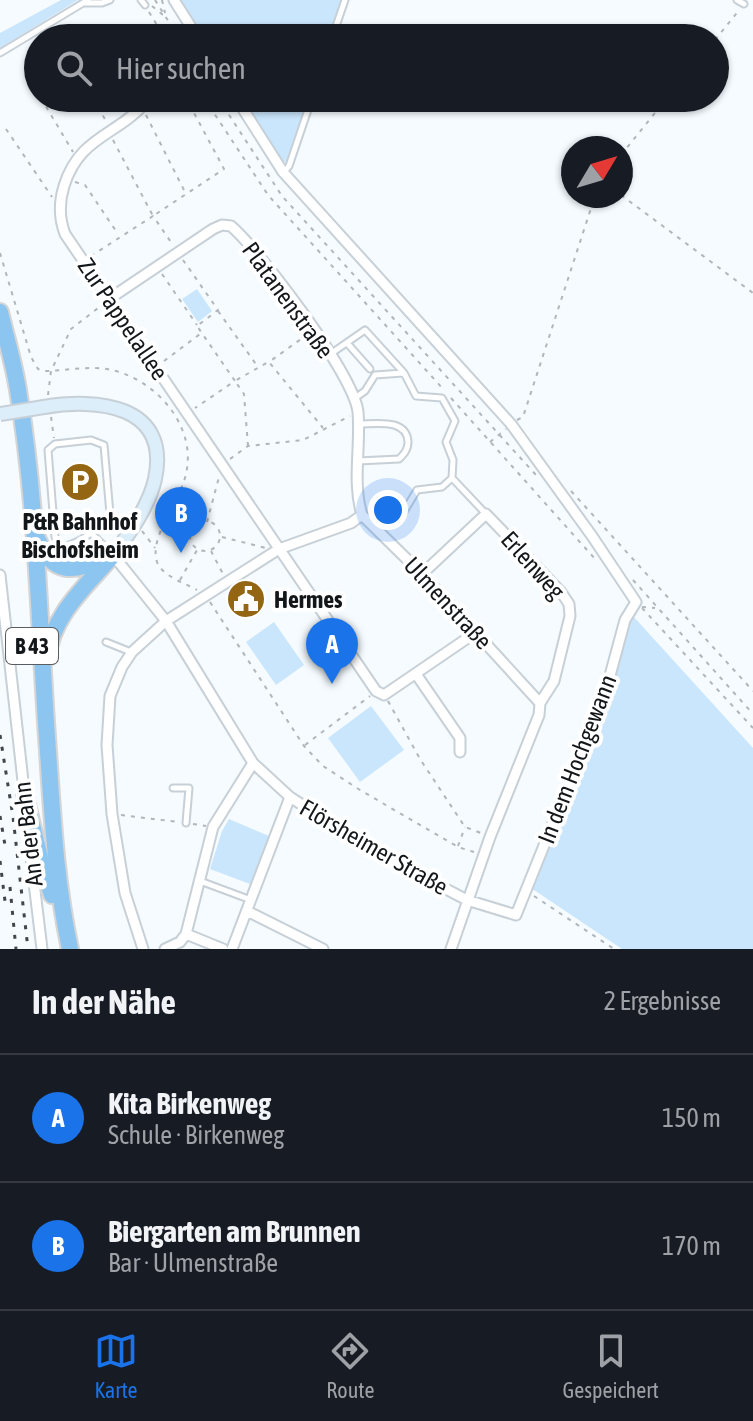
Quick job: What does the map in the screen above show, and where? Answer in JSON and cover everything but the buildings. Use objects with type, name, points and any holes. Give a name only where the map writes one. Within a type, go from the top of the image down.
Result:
[{"type":"highway","name":"B 43","points":[[0,312],[18,387],[31,508],[53,838],[70,949]]},
{"type":"highway","name":"B 43","points":[[0,342],[14,425],[47,851],[62,949]]},
{"type":"highway","points":[[31,508],[41,548],[54,564],[74,569],[113,555]]},
{"type":"highway","points":[[43,687],[49,646],[59,620],[113,555]]},
{"type":"highway","points":[[25,796],[52,895]]},
{"type":"street","points":[[174,0],[189,24]]},
{"type":"street","points":[[60,209],[66,180],[76,158],[135,112]]},
{"type":"street","points":[[245,112],[283,172],[511,424],[638,604]]},
{"type":"street","name":"Zur Pappelallee","points":[[60,209],[65,234],[380,693]]},
{"type":"street","name":"Platanenstraße","points":[[109,299],[213,229],[222,225],[231,226],[274,272],[355,398],[358,413],[358,500],[362,515]]},
{"type":"street","points":[[0,414],[95,402],[120,408],[133,415],[148,432],[157,461],[155,480],[138,517],[113,555]]},
{"type":"street","name":"Erlenweg","points":[[422,574],[486,514],[561,592],[569,604],[570,616],[554,681],[540,703]]},
{"type":"street","points":[[143,949],[125,893],[112,814],[107,711],[114,683],[132,652],[166,621],[279,549],[351,523],[362,515]]},
{"type":"street","name":"Ulmenstraße","points":[[362,515],[422,574],[540,703]]},
{"type":"street","name":"Flörsheimer Straße","points":[[113,555],[166,621],[253,763],[290,797],[373,851],[467,900],[516,915]]},
{"type":"street","name":"An der Bahn","points":[[0,575],[42,949]]},
{"type":"street","name":"In dem Hochgewann","points":[[516,915],[605,694],[625,620],[638,604]]},
{"type":"street","points":[[380,693],[416,674],[475,633]]},
{"type":"street","points":[[416,674],[460,738],[460,752]]},
{"type":"street","points":[[451,949],[483,855],[539,715],[540,703]]},
{"type":"street","points":[[165,949],[180,942],[186,934],[213,827],[253,763]]},
{"type":"street","points":[[232,949],[290,797]]},
{"type":"street","points":[[247,911],[323,949]]},
{"type":"street","points":[[186,934],[223,949]]},
{"type":"lane","points":[[49,24],[87,1],[102,3],[110,0]]},
{"type":"lane","points":[[337,24],[345,0]]},
{"type":"lane","points":[[737,0],[744,4]]},
{"type":"lane","points":[[0,53],[24,39]]},
{"type":"lane","points":[[283,172],[289,166],[307,112]]},
{"type":"lane","points":[[329,355],[365,330],[404,373],[416,396],[442,398],[455,421],[446,442],[453,460],[452,478],[442,487],[417,490],[399,520],[374,524]]},
{"type":"lane","points":[[347,343],[370,369]]},
{"type":"lane","points":[[355,398],[365,391],[375,375],[404,373]]},
{"type":"lane","points":[[358,424],[398,426],[408,442],[404,454],[393,461],[358,461]]},
{"type":"lane","points":[[91,440],[104,445],[110,514],[92,534],[73,545],[62,547],[55,537],[48,450],[55,444],[91,440]]},
{"type":"lane","points":[[452,478],[486,514]]},
{"type":"lane","points":[[92,534],[113,555]]},
{"type":"lane","points":[[106,642],[132,652]]},
{"type":"lane","points":[[173,788],[189,788],[186,823]]},
{"type":"lane","points":[[199,880],[251,900]]},
{"type":"path","points":[[155,0],[170,24]]},
{"type":"path","points":[[162,0],[165,17]]},
{"type":"path","points":[[144,2],[165,17]]},
{"type":"path","points":[[144,2],[157,24]]},
{"type":"path","points":[[728,24],[744,4]]},
{"type":"path","points":[[49,112],[76,158]]},
{"type":"path","points":[[100,112],[153,216],[258,367]]},
{"type":"path","points":[[144,112],[185,193]]},
{"type":"path","points":[[84,261],[224,169],[193,112]]},
{"type":"path","points":[[213,112],[268,195],[597,561]]},
{"type":"path","points":[[227,112],[282,196],[540,479]]},
{"type":"path","points":[[633,140],[656,112]]},
{"type":"path","points":[[6,129],[60,209]]},
{"type":"path","points":[[66,180],[85,185],[119,236]]},
{"type":"path","points":[[633,204],[753,293]]},
{"type":"path","points":[[490,442],[523,417],[591,208]]},
{"type":"path","points":[[0,253],[31,357],[38,369],[51,371]]},
{"type":"path","points":[[157,267],[244,394],[248,446]]},
{"type":"path","points":[[55,444],[47,406],[51,371],[71,329],[109,299]]},
{"type":"path","points":[[197,326],[218,310]]},
{"type":"path","points":[[187,413],[269,362],[313,330]]},
{"type":"path","points":[[160,364],[201,333]]},
{"type":"path","points":[[269,362],[324,429]]},
{"type":"path","points":[[207,522],[222,465],[248,446],[303,440],[358,413]]},
{"type":"path","points":[[564,482],[753,691]]},
{"type":"path","points":[[155,504],[191,531]]},
{"type":"path","points":[[207,522],[217,528],[220,537],[217,545],[210,550],[197,549],[191,543],[191,531],[196,524],[207,522]]},
{"type":"path","points":[[142,532],[156,549],[157,562],[163,571],[206,595],[304,746],[335,774],[458,847],[483,855]]},
{"type":"path","points":[[220,537],[279,549]]},
{"type":"path","points":[[180,580],[197,549]]},
{"type":"path","points":[[210,550],[228,582]]},
{"type":"path","points":[[629,576],[753,714]]},
{"type":"path","points":[[638,604],[657,608]]},
{"type":"path","points":[[638,604],[753,728]]},
{"type":"path","points":[[304,746],[380,693],[465,827],[490,837]]},
{"type":"path","points":[[112,814],[213,827]]},
{"type":"path","points":[[458,847],[465,827]]},
{"type":"path","points":[[527,891],[614,949]]},
{"type":"shaded area","points":[[61,0],[78,0],[39,24],[24,24],[24,33],[0,48],[0,33]]},
{"type":"shaded area","points":[[178,0],[343,0],[335,24],[193,24]]},
{"type":"shaded area","points":[[248,112],[304,112],[288,161],[280,163]]},
{"type":"shaded area","points":[[197,289],[212,311],[198,322],[182,299]]},
{"type":"shaded area","points":[[633,616],[753,748],[753,949],[622,949],[531,888]]},
{"type":"shaded area","points":[[274,622],[304,665],[276,685],[246,642]]},
{"type":"shaded area","points":[[371,706],[404,750],[360,782],[328,738]]},
{"type":"shaded area","points":[[229,819],[269,836],[250,884],[210,869]]},
{"type":"railway","points":[[0,735],[28,949]]},
{"type":"railway","points":[[0,816],[6,851]]},
{"type":"railway","points":[[0,861],[5,901]]},
{"type":"railway","points":[[10,887],[16,949]]},
{"type":"place","name":"P&R Bahnhof Bischofsheim","points":[[80,482]]},
{"type":"place","name":"Biergarten am Brunnen","points":[[181,553]]},
{"type":"place","name":"Hermes","points":[[246,599]]},
{"type":"place","name":"Kita Birkenweg","points":[[332,684]]}]
